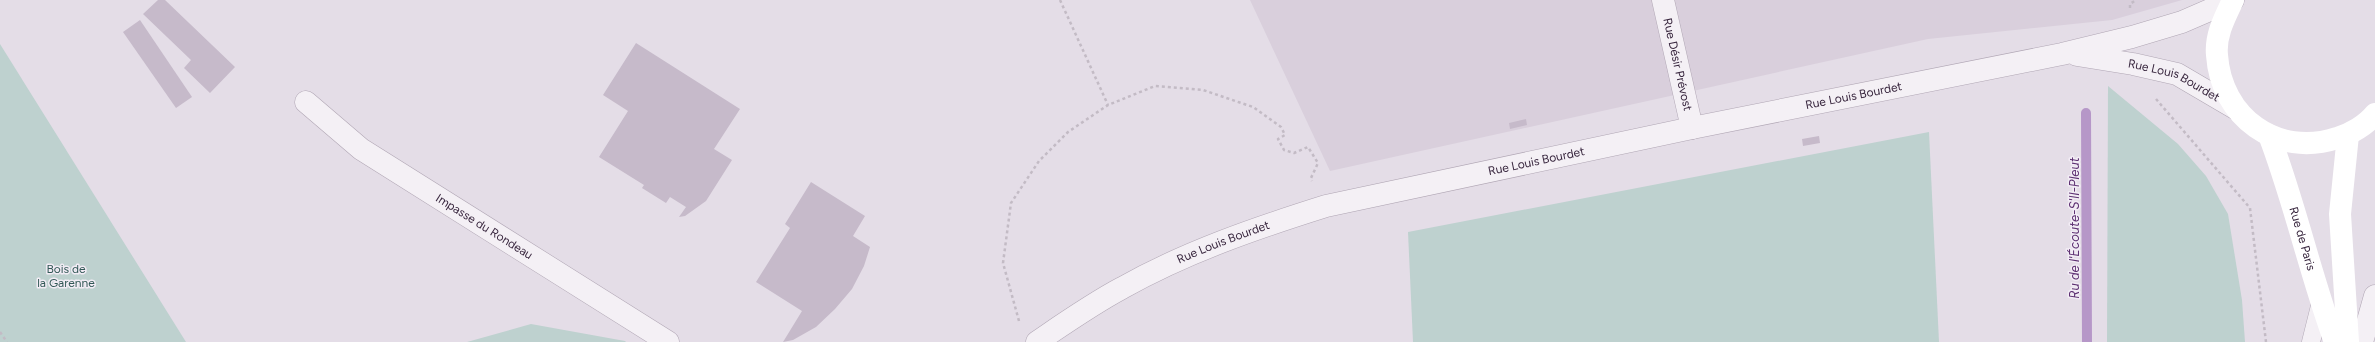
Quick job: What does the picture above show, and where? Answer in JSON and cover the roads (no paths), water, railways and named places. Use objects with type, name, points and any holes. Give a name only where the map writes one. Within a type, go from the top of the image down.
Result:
[{"type":"main road","points":[[2233,0],[2221,25],[2216,54],[2221,82],[2235,108],[2250,124],[2269,135],[2295,143],[2322,143],[2348,135],[2373,118]]},
{"type":"main road","name":"Rue de Paris","points":[[2269,135],[2287,184],[2321,302],[2335,342]]},
{"type":"main road","points":[[2348,135],[2340,214],[2348,342]]},
{"type":"street","name":"Rue Désir Prévost","points":[[1663,0],[1692,128]]},
{"type":"street","name":"Rue Louis Bourdet","points":[[1037,342],[1122,288],[1168,264],[1268,224],[1326,206],[1692,128],[2062,54],[2132,38],[2182,22],[2233,0]]},
{"type":"street","name":"Rue Louis Bourdet","points":[[2062,54],[2126,62],[2177,74],[2235,108]]},
{"type":"street","name":"Impasse du Rondeau","points":[[306,102],[361,150],[668,342]]},
{"type":"street","points":[[2362,342],[2375,296]]},
{"type":"lane","points":[[2311,342],[2321,302]]},
{"type":"waterway","name":"Ru de l'Écoute-S'Il-Pleut","points":[[2086,113],[2087,342]]},
{"type":"park label","name":"Bois de la Garenne","points":[[66,276]]}]
